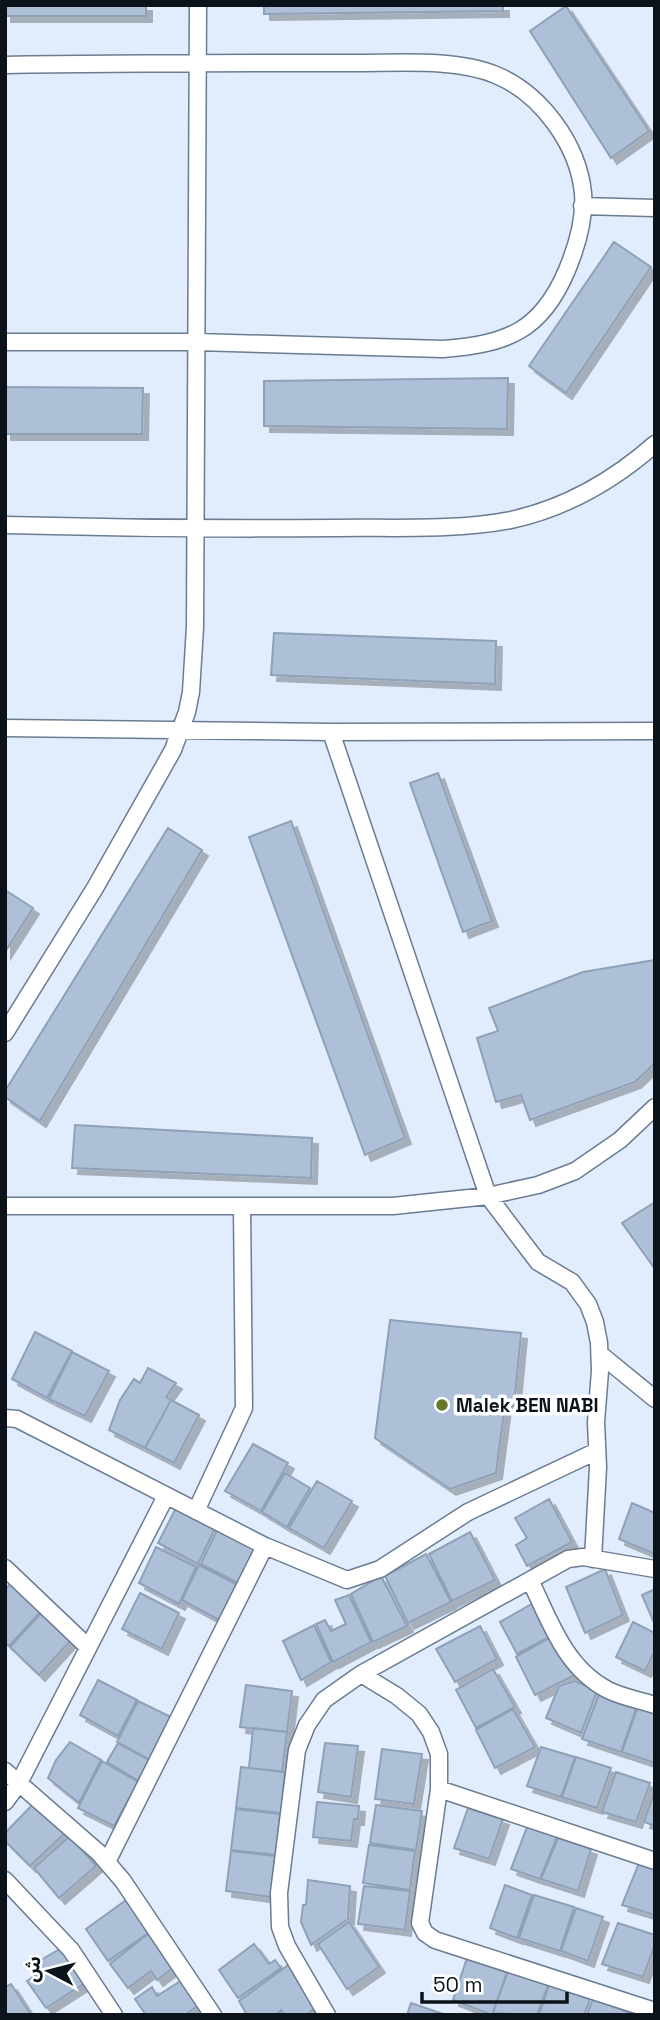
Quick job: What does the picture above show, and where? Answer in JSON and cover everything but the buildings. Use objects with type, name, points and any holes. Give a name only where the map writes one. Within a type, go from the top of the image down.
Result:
[{"type":"street","points":[[5,1032],[164,769],[181,729],[191,692],[194,670],[196,530],[198,5]]},
{"type":"street","points":[[5,65],[198,62],[444,65],[493,74],[516,85],[543,109],[577,162],[583,194],[580,231],[561,284],[537,318],[515,335],[482,346],[443,349],[197,342],[5,342]]},
{"type":"street","points":[[582,206],[655,208]]},
{"type":"street","points":[[5,525],[196,530],[463,526],[511,520],[556,507],[597,487],[634,463],[655,444]]},
{"type":"street","points":[[5,728],[331,732],[655,731]]},
{"type":"street","points":[[331,732],[488,1196],[538,1262],[572,1282],[588,1304],[595,1322],[600,1354],[593,1559]]},
{"type":"street","points":[[5,1206],[393,1206],[488,1196],[538,1185],[575,1171],[620,1140],[655,1107]]},
{"type":"street","points":[[196,1511],[244,1408],[242,1206]]},
{"type":"street","points":[[600,1354],[655,1399]]},
{"type":"street","points":[[5,1418],[18,1419],[265,1546],[346,1580],[380,1569],[468,1512],[597,1451]]},
{"type":"street","points":[[5,1802],[19,1783],[166,1496]]},
{"type":"street","points":[[107,1862],[265,1546]]},
{"type":"street","points":[[327,2015],[287,1946],[280,1927],[279,1892],[297,1750],[307,1725],[324,1700],[361,1674],[568,1559],[583,1557],[655,1569]]},
{"type":"street","points":[[5,1568],[88,1647]]},
{"type":"street","points":[[530,1580],[568,1658],[583,1674],[608,1690],[651,1702]]},
{"type":"street","points":[[361,1674],[397,1696],[419,1714],[431,1732],[439,1754],[439,1789],[419,1923],[425,1933],[435,1940],[655,2011]]},
{"type":"street","points":[[5,1771],[107,1862],[213,2015]]},
{"type":"street","points":[[439,1789],[655,1861]]},
{"type":"street","points":[[5,1880],[71,1950],[114,2015]]},
{"type":"place","name":"Malek BEN NABI","points":[[442,1405]]}]
